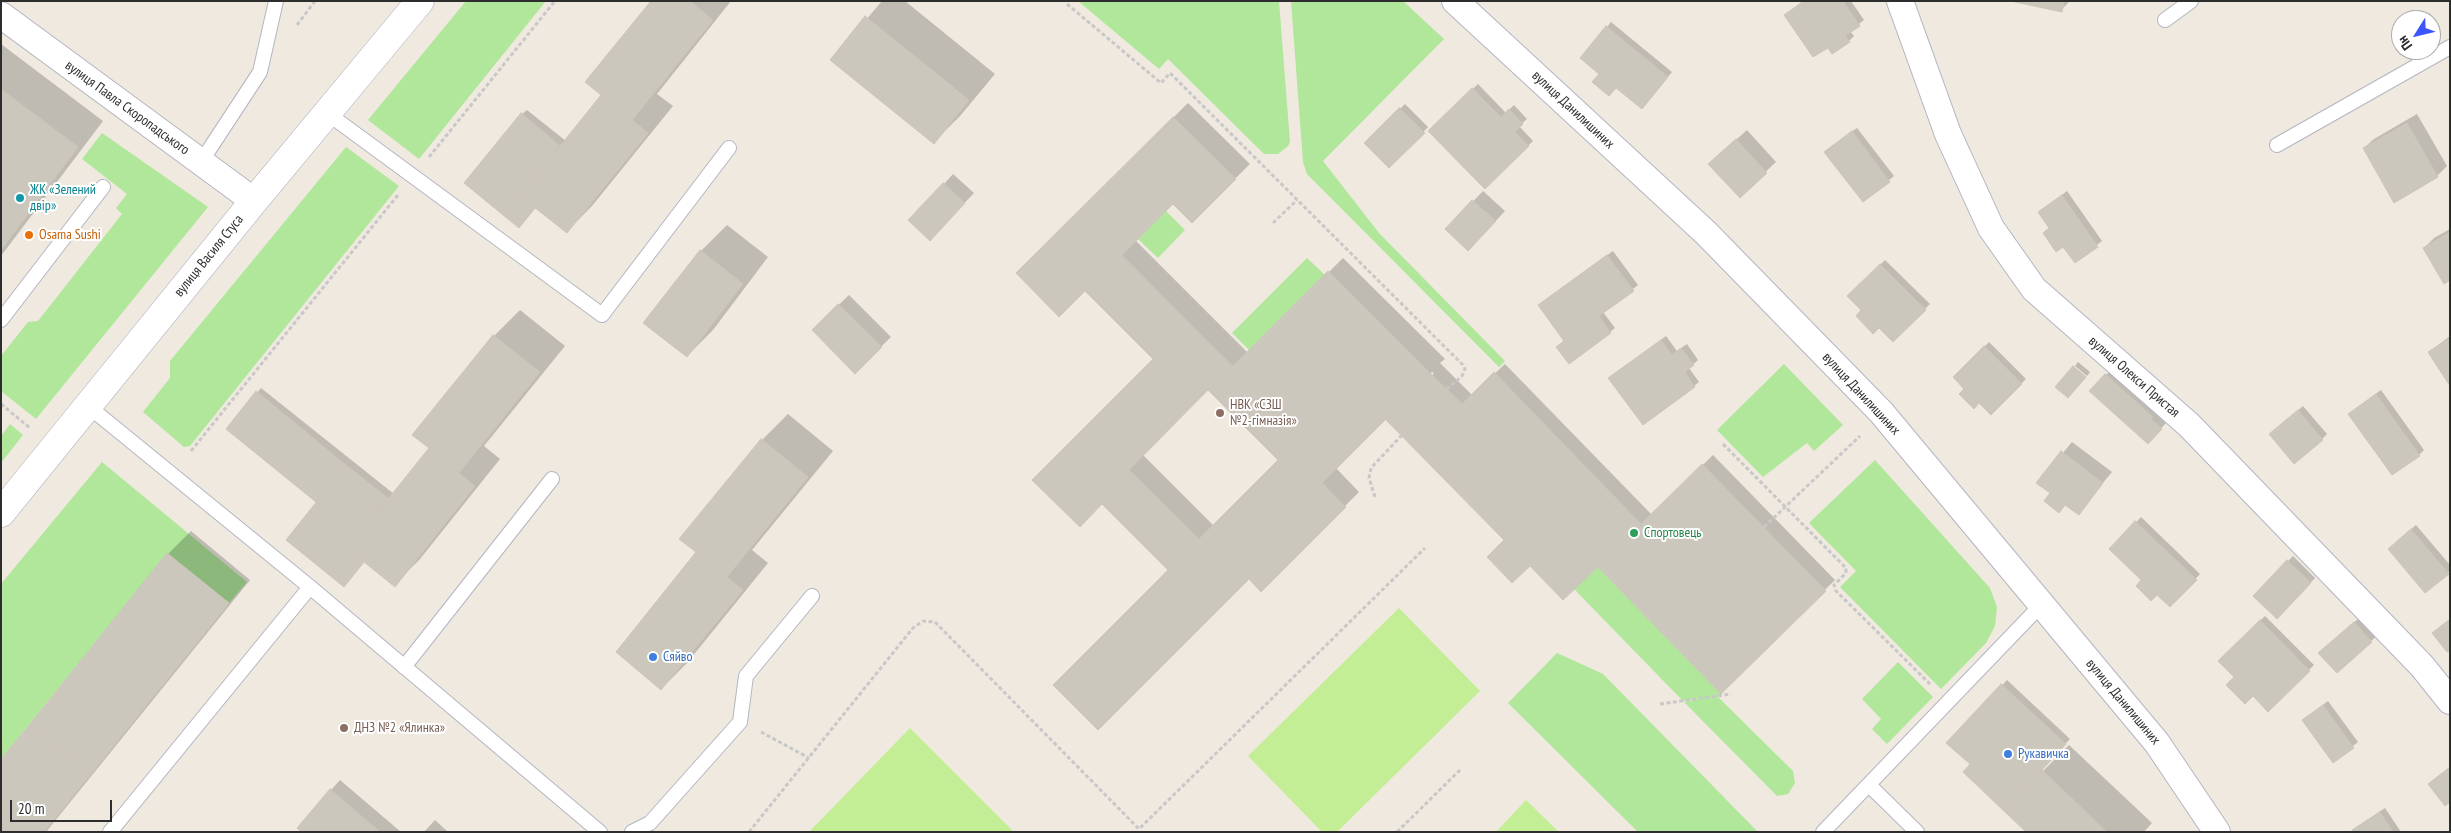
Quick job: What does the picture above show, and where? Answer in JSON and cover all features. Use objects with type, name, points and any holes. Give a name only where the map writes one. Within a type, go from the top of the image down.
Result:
[{"type":"street","name":"вулиця Василя Стуса","points":[[1,513],[254,201],[420,1]]},
{"type":"street","name":"вулиця Данилишиних","points":[[1455,1],[1706,233],[1881,412],[2157,742],[2216,832]]},
{"type":"street","name":"вулиця Олекси Пристая","points":[[1900,1],[1948,134],[1987,220],[2034,289],[2189,425],[2422,666],[2450,701]]},
{"type":"street","name":"вулиця Павла Скоропадського","points":[[1,15],[254,201]]},
{"type":"lane","points":[[201,162],[260,72],[276,1]]},
{"type":"lane","points":[[2165,20],[2192,1]]},
{"type":"lane","points":[[2277,145],[2450,47]]},
{"type":"lane","points":[[327,113],[602,315],[729,148]]},
{"type":"lane","points":[[1,320],[103,187]]},
{"type":"lane","points":[[88,406],[310,587],[600,832]]},
{"type":"lane","points":[[404,667],[552,480]]},
{"type":"lane","points":[[110,832],[310,587]]},
{"type":"lane","points":[[632,832],[650,823],[740,722],[746,676],[812,596]]},
{"type":"lane","points":[[1824,832],[2042,604]]},
{"type":"lane","points":[[1868,785],[1917,832]]},
{"type":"path","points":[[191,451],[555,1]]},
{"type":"path","points":[[1067,4],[1161,83],[1170,73],[1465,368],[1462,376],[1447,389]]},
{"type":"path","points":[[1273,224],[1297,200]]},
{"type":"path","points":[[1,404],[32,430]]},
{"type":"path","points":[[1764,527],[1862,434]]},
{"type":"path","points":[[1374,497],[1369,478],[1371,468],[1402,435]]},
{"type":"path","points":[[1723,444],[1847,569],[1834,586],[1836,591],[1948,702]]},
{"type":"path","points":[[749,832],[913,628],[923,621],[935,622],[1140,830],[1425,548]]},
{"type":"path","points":[[1660,704],[1731,694]]},
{"type":"path","points":[[772,737],[809,758]]},
{"type":"path","points":[[1397,832],[1461,769]]},
{"type":"green space","points":[[466,1],[546,1],[419,159],[368,120]]},
{"type":"green space","points":[[1078,1],[1279,1],[1290,142],[1288,146],[1278,154],[1264,154],[1168,59],[1159,69]]},
{"type":"green space","points":[[1291,1],[1403,1],[1444,39],[1323,161],[1379,233],[1505,361],[1499,367],[1307,174],[1303,162]]},
{"type":"green space","points":[[102,133],[208,207],[36,419],[1,391],[1,356],[28,322],[38,321],[122,214],[116,208],[127,194],[82,159]]},
{"type":"green space","points":[[346,147],[399,186],[190,446],[184,447],[143,412],[170,378],[170,361]]},
{"type":"green space","points":[[1166,211],[1185,230],[1158,258],[1138,239]]},
{"type":"green space","points":[[1307,258],[1325,275],[1249,350],[1232,333]]},
{"type":"green space","points":[[1784,364],[1843,425],[1814,451],[1807,443],[1763,477],[1717,430]]},
{"type":"green space","points":[[10,424],[23,435],[1,463],[1,436]]},
{"type":"green space","points":[[1875,460],[1990,588],[1997,607],[1995,626],[1986,643],[1941,689],[1840,587],[1856,571],[1809,523]]},
{"type":"green space","points":[[102,462],[247,582],[229,603],[167,554],[1,759],[1,584]]},
{"type":"green space","points":[[1598,567],[1721,694],[1718,697],[1793,771],[1795,783],[1788,794],[1777,796],[1684,702],[1702,698],[1683,701],[1574,589]]},
{"type":"green space","points":[[1399,608],[1480,691],[1337,832],[1322,832],[1248,756]]},
{"type":"green space","points":[[1557,653],[1603,674],[1758,832],[1638,832],[1508,703]]},
{"type":"green space","points":[[1898,662],[1933,697],[1887,744],[1872,729],[1881,719],[1862,699]]},
{"type":"green space","points":[[910,728],[1014,832],[809,832]]},
{"type":"green space","points":[[1526,800],[1559,832],[1496,832]]},
{"type":"building","points":[[651,1],[690,1],[713,20],[632,120],[648,133],[567,233],[520,196],[601,95],[585,82]]},
{"type":"building","points":[[1804,1],[1843,1],[1860,26],[1845,36],[1850,42],[1832,54],[1828,48],[1813,57],[1784,15]]},
{"type":"building","points":[[2011,1],[2064,1],[2062,12]]},
{"type":"building","points":[[865,16],[969,100],[934,144],[830,60]]},
{"type":"building","points":[[1606,26],[1668,77],[1642,109],[1616,88],[1609,96],[1592,82],[1599,74],[1580,58]]},
{"type":"building","points":[[1472,88],[1501,117],[1509,109],[1523,124],[1515,132],[1529,146],[1485,189],[1428,131]]},
{"type":"building","name":"ЖК «Зелений двір»","points":[[1,89],[78,147],[1,250]]},
{"type":"building","points":[[1399,108],[1425,133],[1389,168],[1364,143]]},
{"type":"building","points":[[521,113],[560,146],[520,196],[535,208],[519,228],[464,183]]},
{"type":"building","points":[[1173,117],[1236,179],[1192,223],[1173,204],[1122,255],[1205,339],[1233,366],[1328,271],[1431,374],[1322,483],[1346,507],[1261,592],[1249,579],[1098,730],[1053,685],[1168,570],[1102,504],[1080,527],[1032,480],[1153,359],[1085,291],[1059,317],[1016,273]],"holes":[[[1208,390],[1278,460],[1199,539],[1129,470]]]},
{"type":"building","points":[[2407,123],[2438,177],[2394,203],[2363,148]]},
{"type":"building","points":[[1852,131],[1890,182],[1863,202],[1824,152]]},
{"type":"building","points":[[1736,139],[1767,173],[1740,198],[1708,164]]},
{"type":"building","points":[[943,183],[965,203],[930,241],[908,220]]},
{"type":"building","points":[[2062,195],[2098,247],[2075,263],[2063,247],[2056,252],[2043,233],[2049,228],[2038,212]]},
{"type":"building","points":[[1472,200],[1496,221],[1468,251],[1445,229]]},
{"type":"building","points":[[2450,232],[2450,280],[2444,284],[2423,248]]},
{"type":"building","points":[[700,250],[743,284],[687,357],[643,323]]},
{"type":"building","points":[[1607,255],[1634,291],[1599,316],[1611,333],[1569,364],[1556,347],[1564,341],[1538,305]]},
{"type":"building","points":[[1880,264],[1926,310],[1893,342],[1879,328],[1873,334],[1856,316],[1861,310],[1847,296]]},
{"type":"building","points":[[838,304],[882,347],[855,374],[812,330]]},
{"type":"building","points":[[493,335],[540,372],[459,473],[475,486],[395,587],[348,549],[429,448],[412,435]]},
{"type":"building","points":[[2450,338],[2450,386],[2428,352]]},
{"type":"building","points":[[1661,340],[1672,355],[1681,348],[1694,365],[1685,372],[1695,387],[1643,425],[1608,378]]},
{"type":"building","points":[[1984,346],[2022,384],[1991,415],[1979,403],[1974,409],[1959,394],[1964,389],[1953,377]]},
{"type":"building","points":[[2073,366],[2086,377],[2068,398],[2055,387]]},
{"type":"building","name":"Спортовець","points":[[1494,372],[1641,524],[1702,464],[1826,591],[1721,694],[1598,567],[1563,600],[1530,566],[1512,583],[1487,557],[1504,540],[1386,420],[1431,374],[1462,404]]},
{"type":"building","points":[[2105,374],[2153,417],[2151,419],[2162,429],[2148,444],[2089,391]]},
{"type":"building","points":[[256,391],[346,465],[316,502],[226,429]]},
{"type":"building","points":[[2376,394],[2420,456],[2392,475],[2348,414]]},
{"type":"building","points":[[2298,410],[2323,440],[2294,464],[2269,434]]},
{"type":"building","points":[[761,439],[808,477],[727,577],[743,590],[661,690],[616,652],[696,552],[679,539]]},
{"type":"building","points":[[2061,451],[2103,483],[2079,515],[2065,505],[2059,513],[2044,501],[2050,493],[2036,483]]},
{"type":"building","points":[[346,465],[388,498],[348,549],[364,562],[344,587],[286,540]]},
{"type":"building","points":[[2135,521],[2197,580],[2170,607],[2157,595],[2151,601],[2136,586],[2141,580],[2109,549]]},
{"type":"building","points":[[2411,529],[2449,574],[2425,593],[2388,549]]},
{"type":"building","points":[[167,553],[229,603],[91,774],[30,724]]},
{"type":"building","points":[[2287,560],[2311,583],[2277,619],[2253,596]]},
{"type":"building","points":[[2450,619],[2450,650],[2447,652],[2432,633]]},
{"type":"building","points":[[2260,620],[2310,671],[2268,712],[2253,696],[2245,704],[2226,685],[2234,677],[2218,661]]},
{"type":"building","points":[[2354,622],[2372,642],[2337,673],[2318,653]]},
{"type":"building","name":"Рукавичка","points":[[2001,684],[2066,744],[2004,811],[1963,772],[1970,764],[1946,743]]},
{"type":"building","points":[[2323,705],[2354,748],[2333,763],[2302,720]]},
{"type":"building","points":[[30,724],[91,774],[44,832],[1,832],[1,759]]},
{"type":"building","points":[[2450,767],[2450,802],[2445,806],[2428,784]]},
{"type":"building","points":[[2042,770],[2107,832],[2026,832],[2004,811]]},
{"type":"building","points":[[330,789],[380,832],[301,832],[297,828]]},
{"type":"building","points":[[2380,812],[2393,832],[2353,832],[2352,830]]},
{"type":"place","name":"ЖК «Зелений двір»","points":[[20,198]]},
{"type":"place","name":"Osama Sushi","points":[[29,235]]},
{"type":"place","name":"НВК «СЗШ №2-гімназія»","points":[[1220,413]]},
{"type":"place","name":"Спортовець","points":[[1634,533]]},
{"type":"place","name":"Сяйво","points":[[653,657]]},
{"type":"place","name":"ДНЗ №2 «Ялинка»","points":[[344,728]]},
{"type":"place","name":"Рукавичка","points":[[2008,754]]}]
